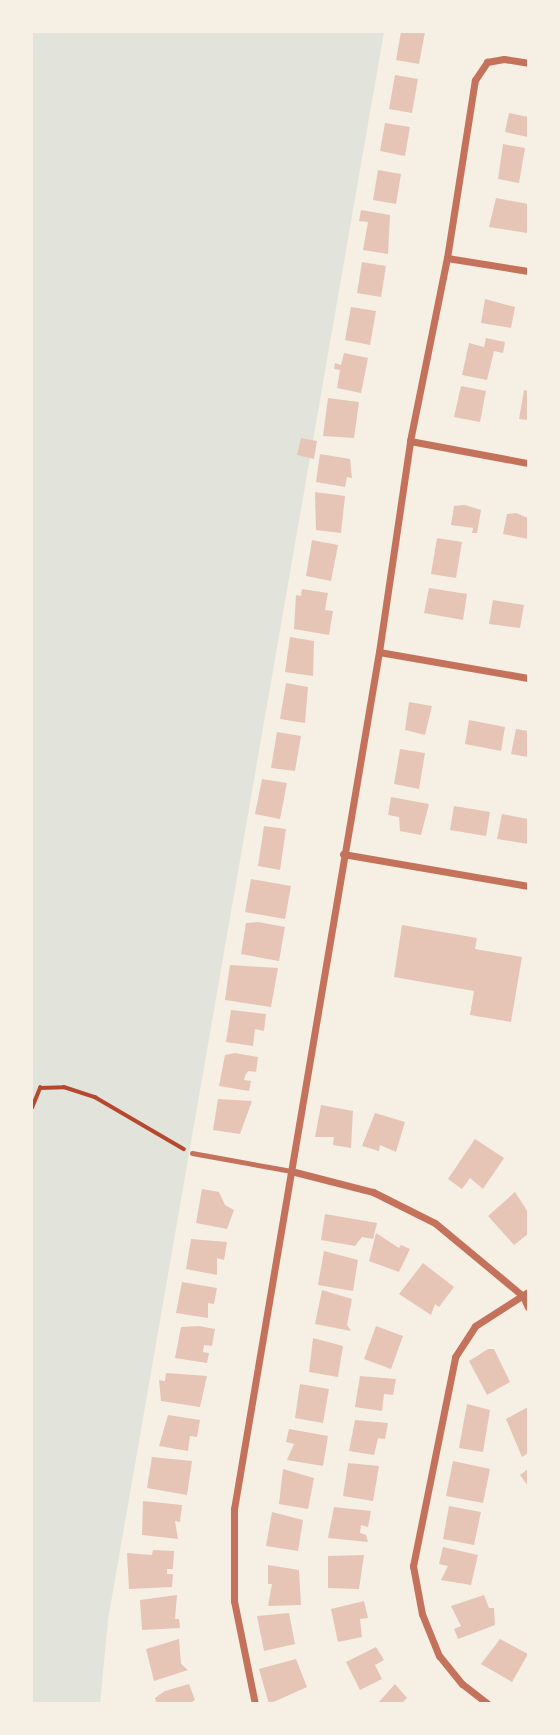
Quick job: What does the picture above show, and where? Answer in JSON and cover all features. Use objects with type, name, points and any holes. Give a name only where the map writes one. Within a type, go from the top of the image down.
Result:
[{"type":"street","points":[[255,1703],[234,1601],[234,1509],[343,854],[380,652],[410,441],[447,258],[475,80],[487,62],[504,59],[528,63]]},
{"type":"street","points":[[447,258],[528,271]]},
{"type":"street","points":[[410,441],[528,463]]},
{"type":"street","points":[[380,652],[528,678]]},
{"type":"street","points":[[343,854],[528,886]]},
{"type":"street","points":[[291,1171],[373,1192],[435,1223],[526,1294],[528,1307]]},
{"type":"street","points":[[488,1703],[462,1684],[439,1656],[422,1614],[413,1566],[455,1357],[475,1326],[526,1294]]},
{"type":"lane","points":[[192,1153],[291,1171]]},
{"type":"path","points":[[32,1108],[40,1088],[64,1087],[95,1097],[192,1153]]},
{"type":"shaded area","points":[[32,32],[384,32],[108,1620],[100,1704],[32,1703]]},
{"type":"building","points":[[401,32],[425,32],[419,64],[396,60]]},
{"type":"building","points":[[395,75],[418,79],[412,113],[389,109]]},
{"type":"building","points":[[509,113],[528,117],[528,137],[505,132]]},
{"type":"building","points":[[385,123],[410,127],[405,156],[380,151]]},
{"type":"building","points":[[503,144],[525,148],[519,183],[498,179]]},
{"type":"building","points":[[378,170],[401,174],[396,204],[373,200]]},
{"type":"building","points":[[496,198],[528,204],[527,233],[489,227]]},
{"type":"building","points":[[361,210],[390,215],[388,254],[363,250],[368,222],[359,221]]},
{"type":"building","points":[[362,262],[386,266],[381,297],[357,293]]},
{"type":"building","points":[[485,299],[515,307],[511,328],[481,323]]},
{"type":"building","points":[[351,307],[376,311],[370,345],[345,340]]},
{"type":"building","points":[[486,338],[505,342],[503,353],[494,351],[487,380],[462,375],[469,343],[484,347]]},
{"type":"building","points":[[344,353],[368,358],[361,393],[337,388],[340,370],[334,369],[335,363],[341,365]]},
{"type":"building","points":[[461,386],[486,391],[480,422],[454,417]]},
{"type":"building","points":[[524,390],[528,391],[528,420],[519,419]]},
{"type":"building","points":[[328,398],[359,402],[354,438],[323,436]]},
{"type":"building","points":[[301,438],[317,441],[314,459],[297,455]]},
{"type":"building","points":[[320,454],[350,459],[352,478],[347,477],[345,487],[316,482]]},
{"type":"building","points":[[315,492],[345,496],[341,533],[316,530]]},
{"type":"building","points":[[465,505],[481,510],[477,533],[472,533],[473,528],[451,525],[454,506]]},
{"type":"building","points":[[516,513],[528,518],[528,539],[503,534],[507,514]]},
{"type":"building","points":[[437,538],[462,542],[456,578],[431,574]]},
{"type":"building","points":[[312,540],[338,545],[331,581],[306,576]]},
{"type":"building","points":[[429,588],[467,594],[463,620],[424,613]]},
{"type":"building","points":[[302,589],[328,593],[325,610],[333,611],[329,635],[294,629],[296,595],[301,596]]},
{"type":"building","points":[[493,600],[524,605],[520,628],[489,624]]},
{"type":"building","points":[[290,637],[314,641],[313,676],[285,672]]},
{"type":"building","points":[[286,683],[308,687],[305,723],[280,719]]},
{"type":"building","points":[[409,702],[432,706],[425,735],[405,730]]},
{"type":"building","points":[[469,720],[505,727],[501,751],[465,744]]},
{"type":"building","points":[[516,729],[528,731],[528,757],[511,754]]},
{"type":"building","points":[[277,732],[301,736],[295,771],[271,768]]},
{"type":"building","points":[[400,749],[425,753],[419,789],[394,784]]},
{"type":"building","points":[[262,779],[287,783],[280,819],[255,814]]},
{"type":"building","points":[[391,797],[429,804],[421,835],[400,831],[399,817],[388,815]]},
{"type":"building","points":[[454,806],[490,812],[486,836],[450,830]]},
{"type":"building","points":[[502,814],[528,819],[528,844],[497,839]]},
{"type":"building","points":[[264,826],[286,829],[280,870],[258,866]]},
{"type":"building","points":[[251,879],[291,886],[285,919],[245,912]]},
{"type":"building","points":[[258,922],[285,927],[279,961],[241,954],[246,923]]},
{"type":"building","points":[[402,925],[477,938],[475,949],[522,957],[511,1022],[470,1015],[474,991],[394,977]]},
{"type":"building","points":[[230,965],[278,968],[271,1007],[225,1000]]},
{"type":"building","points":[[231,1010],[266,1014],[264,1031],[255,1029],[253,1046],[226,1042]]},
{"type":"building","points":[[235,1053],[258,1057],[256,1072],[248,1071],[245,1076],[244,1080],[251,1081],[249,1091],[219,1086],[225,1055]]},
{"type":"building","points":[[218,1099],[252,1101],[240,1134],[213,1130]]},
{"type":"building","points":[[321,1105],[353,1111],[351,1148],[333,1145],[334,1137],[315,1137]]},
{"type":"building","points":[[375,1113],[405,1122],[396,1152],[380,1145],[379,1151],[362,1146]]},
{"type":"building","points":[[475,1139],[504,1158],[483,1189],[470,1178],[462,1189],[448,1179]]},
{"type":"building","points":[[202,1189],[219,1192],[225,1205],[234,1210],[227,1229],[196,1223]]},
{"type":"building","points":[[515,1192],[528,1212],[528,1234],[514,1245],[488,1216]]},
{"type":"building","points":[[325,1214],[377,1223],[373,1239],[362,1237],[355,1246],[321,1240]]},
{"type":"building","points":[[376,1233],[399,1248],[401,1245],[410,1249],[399,1272],[369,1261]]},
{"type":"building","points":[[191,1239],[227,1242],[224,1260],[217,1258],[217,1275],[186,1269]]},
{"type":"building","points":[[324,1251],[358,1260],[353,1291],[318,1285]]},
{"type":"building","points":[[423,1263],[454,1287],[439,1307],[435,1304],[431,1315],[399,1294]]},
{"type":"building","points":[[182,1282],[217,1288],[214,1304],[208,1303],[208,1318],[176,1313]]},
{"type":"building","points":[[322,1290],[352,1299],[347,1325],[351,1331],[315,1324]]},
{"type":"building","points":[[376,1326],[403,1336],[391,1369],[364,1359]]},
{"type":"building","points":[[181,1327],[215,1329],[212,1346],[204,1345],[203,1352],[209,1353],[207,1363],[175,1358]]},
{"type":"building","points":[[313,1338],[343,1346],[338,1377],[309,1372]]},
{"type":"building","points":[[488,1349],[494,1349],[510,1382],[487,1395],[469,1361]]},
{"type":"building","points":[[166,1373],[207,1376],[200,1407],[161,1401],[159,1380],[165,1381]]},
{"type":"building","points":[[360,1376],[396,1379],[393,1395],[384,1394],[382,1411],[355,1407]]},
{"type":"building","points":[[300,1384],[329,1389],[323,1423],[295,1418]]},
{"type":"building","points":[[467,1404],[490,1410],[483,1452],[459,1448]]},
{"type":"building","points":[[528,1407],[528,1453],[522,1457],[506,1419]]},
{"type":"building","points":[[168,1415],[200,1420],[197,1437],[190,1436],[188,1451],[159,1446]]},
{"type":"building","points":[[355,1420],[388,1423],[385,1439],[378,1438],[374,1455],[349,1451]]},
{"type":"building","points":[[289,1429],[328,1436],[323,1466],[287,1460],[294,1444],[286,1442]]},
{"type":"building","points":[[152,1457],[192,1461],[187,1495],[147,1488]]},
{"type":"building","points":[[453,1461],[490,1469],[483,1503],[446,1496]]},
{"type":"building","points":[[348,1463],[379,1466],[373,1501],[343,1496]]},
{"type":"building","points":[[283,1469],[314,1478],[308,1509],[279,1504]]},
{"type":"building","points":[[528,1469],[528,1486],[520,1475]]},
{"type":"building","points":[[143,1501],[182,1505],[180,1522],[175,1521],[178,1539],[142,1535]]},
{"type":"building","points":[[449,1506],[481,1512],[474,1545],[443,1539]]},
{"type":"building","points":[[334,1507],[371,1511],[368,1527],[361,1525],[360,1533],[366,1535],[368,1542],[328,1538]]},
{"type":"building","points":[[272,1512],[303,1520],[298,1551],[266,1546]]},
{"type":"building","points":[[443,1547],[478,1555],[471,1585],[441,1580],[448,1566],[439,1564]]},
{"type":"building","points":[[153,1550],[174,1551],[173,1569],[167,1569],[167,1574],[173,1574],[172,1587],[129,1589],[127,1553],[152,1555]]},
{"type":"building","points":[[364,1555],[359,1589],[328,1588],[328,1556]]},
{"type":"building","points":[[268,1565],[299,1570],[301,1605],[268,1606],[272,1584],[268,1584]]},
{"type":"building","points":[[177,1595],[175,1619],[179,1619],[180,1628],[142,1630],[140,1600]]},
{"type":"building","points":[[484,1595],[489,1608],[494,1608],[495,1625],[458,1639],[454,1629],[461,1626],[451,1606]]},
{"type":"building","points":[[364,1601],[368,1618],[360,1619],[362,1637],[338,1642],[331,1609]]},
{"type":"building","points":[[289,1613],[295,1644],[264,1651],[257,1616]]},
{"type":"building","points":[[179,1639],[181,1664],[188,1670],[154,1681],[146,1649]]},
{"type":"building","points":[[500,1639],[528,1654],[512,1682],[481,1664]]},
{"type":"building","points":[[376,1647],[384,1660],[375,1665],[382,1679],[360,1690],[346,1662]]},
{"type":"building","points":[[296,1659],[307,1687],[269,1704],[259,1669]]},
{"type":"building","points":[[189,1684],[195,1700],[189,1704],[157,1704],[155,1698],[165,1691]]},
{"type":"building","points":[[395,1684],[407,1698],[401,1704],[377,1704]]}]
